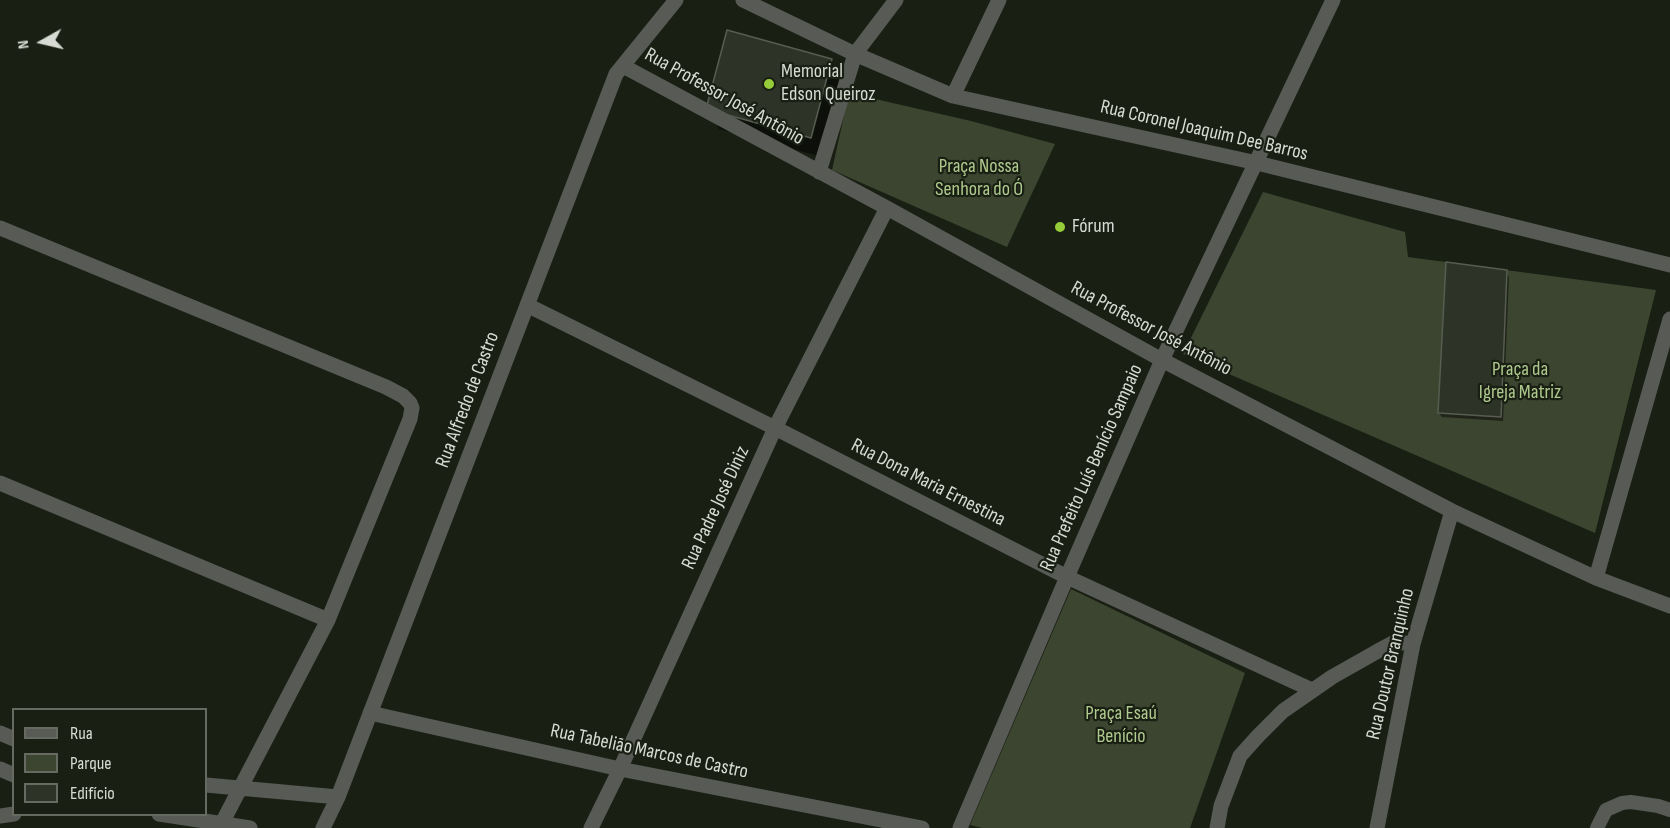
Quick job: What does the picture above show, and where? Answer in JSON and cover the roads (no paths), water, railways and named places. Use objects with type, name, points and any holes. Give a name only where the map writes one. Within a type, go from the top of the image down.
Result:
[{"type":"street","name":"Rua Alfredo de Castro","points":[[323,828],[338,796],[616,74],[676,0]]},
{"type":"street","name":"Rua Coronel Joaquim Dee Barros","points":[[743,0],[855,54],[953,96],[1257,163],[1670,265]]},
{"type":"street","points":[[819,172],[855,54],[896,0]]},
{"type":"street","points":[[953,96],[999,0]]},
{"type":"street","name":"Rua Prefeito Luís Benício Sampaio","points":[[960,828],[1162,360],[1333,0]]},
{"type":"street","name":"Rua Professor José Antônio","points":[[623,66],[1162,360],[1452,511],[1596,579],[1670,606]]},
{"type":"street","name":"Rua Padre José Diniz","points":[[591,828],[775,428],[886,208]]},
{"type":"street","points":[[0,228],[386,387],[403,396],[412,408],[410,419],[328,620],[221,825]]},
{"type":"street","name":"Rua Dona Maria Ernestina","points":[[528,305],[1067,577],[1312,690]]},
{"type":"street","points":[[1596,579],[1670,319]]},
{"type":"street","points":[[0,483],[328,620]]},
{"type":"street","name":"Rua Doutor Branquinho","points":[[1377,828],[1413,644],[1452,511]]},
{"type":"street","points":[[1216,828],[1221,806],[1240,756],[1283,711],[1332,676],[1395,642],[1413,644]]},
{"type":"street","name":"Rua Tabelião Marcos de Castro","points":[[370,712],[620,769],[922,828]]},
{"type":"street","points":[[207,785],[338,796]]},
{"type":"street","points":[[170,816],[250,828]]},
{"type":"lane","points":[[1597,828],[1606,810],[1622,803],[1631,802],[1670,810]]},
{"type":"place","name":"Memorial Edson Queiroz","points":[[769,84]]},
{"type":"place","name":"Fórum","points":[[1060,227]]},
{"type":"park label","name":"Praça Nossa Senhora do Ó","points":[[979,178]]},
{"type":"park label","name":"Praça da Igreja Matriz","points":[[1520,382]]},
{"type":"park label","name":"Praça Esaú Benício","points":[[1121,726]]}]
